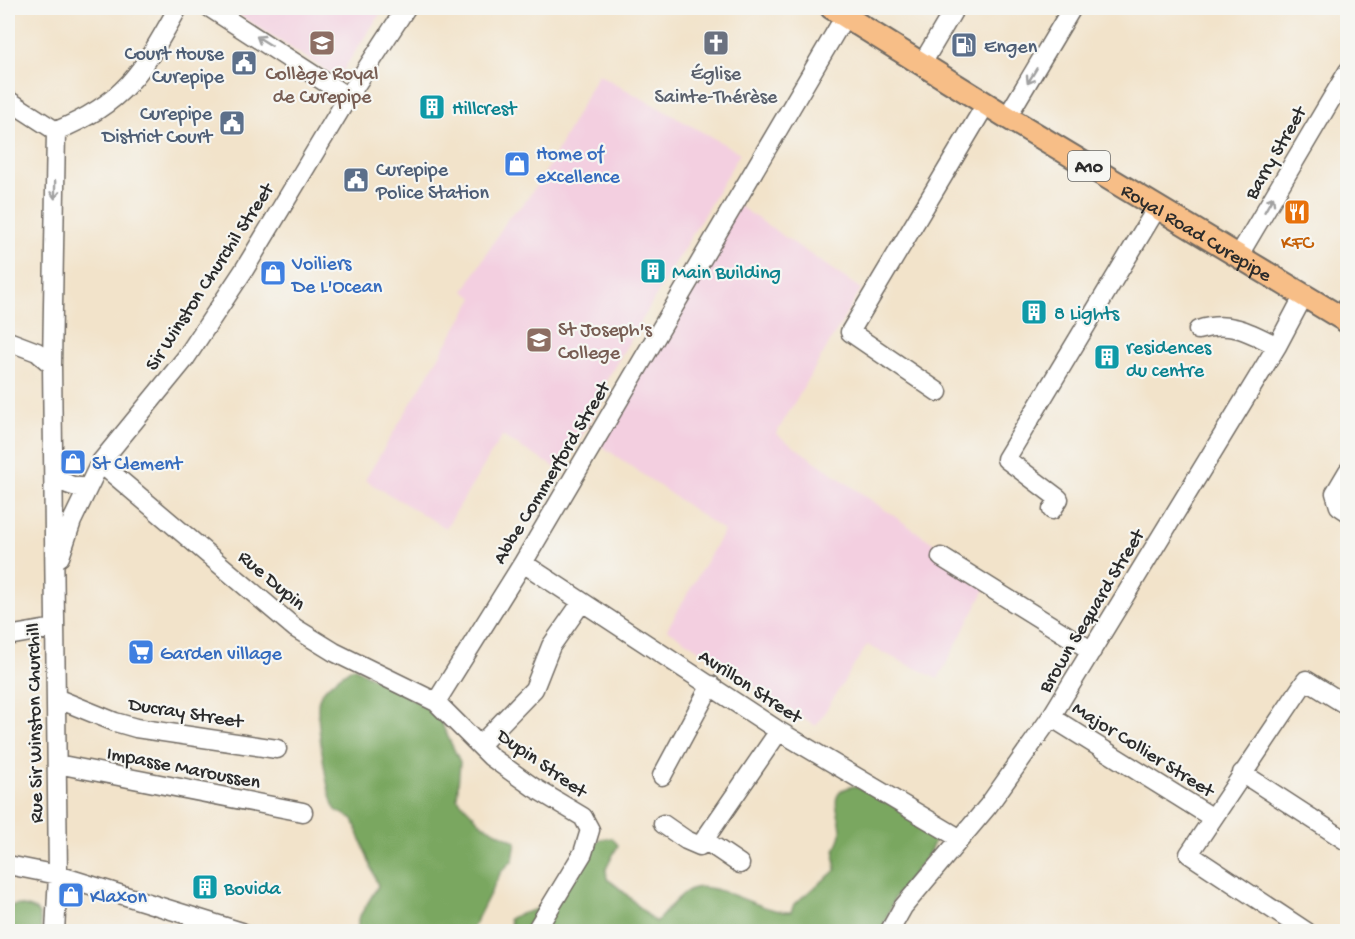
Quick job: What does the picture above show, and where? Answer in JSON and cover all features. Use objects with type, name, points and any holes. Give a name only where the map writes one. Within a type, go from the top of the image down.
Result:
[{"type":"main road","name":"Royal Road Curepipe","points":[[839,12],[923,62],[1007,117],[1347,322]]},
{"type":"street","points":[[8,100],[57,131],[89,118],[119,97],[145,66],[178,8]]},
{"type":"street","points":[[210,8],[348,97]]},
{"type":"street","name":"Sir Winston Churchil Street","points":[[55,572],[72,521],[100,463],[185,359],[244,270],[348,97],[406,8]]},
{"type":"street","points":[[923,62],[956,8]]},
{"type":"street","points":[[1007,117],[1072,8]]},
{"type":"street","name":"Abbe Commerford Street","points":[[436,702],[523,563],[839,12]]},
{"type":"street","name":"Barry Street","points":[[1239,255],[1347,71]]},
{"type":"street","points":[[938,392],[850,332],[986,104]]},
{"type":"street","name":"Rue Sir Winston Churchill","points":[[55,932],[58,875],[52,365],[57,131]]},
{"type":"street","points":[[1052,510],[1059,499],[1006,459],[1158,206]]},
{"type":"street","name":"Brown Sequard Street","points":[[889,932],[903,907],[988,806],[1051,717],[1277,346],[1304,295]]},
{"type":"street","points":[[1198,330],[1227,325],[1247,330],[1277,346]]},
{"type":"street","points":[[8,341],[37,352],[52,365]]},
{"type":"street","name":"Rue Dupin","points":[[100,463],[295,627],[334,652],[436,702]]},
{"type":"street","points":[[1347,471],[1335,493],[1339,506],[1347,512]]},
{"type":"street","points":[[54,472],[63,482],[74,488],[88,487]]},
{"type":"street","points":[[941,557],[1092,651]]},
{"type":"street","name":"Avrillon Street","points":[[523,563],[779,730],[960,837]]},
{"type":"street","points":[[480,745],[534,688],[551,646],[582,602]]},
{"type":"street","points":[[8,636],[54,628]]},
{"type":"street","points":[[1307,932],[1189,854],[1306,680],[1347,706]]},
{"type":"street","points":[[662,776],[711,686]]},
{"type":"street","name":"Ducray Street","points":[[56,698],[116,723],[136,728],[277,749]]},
{"type":"street","name":"Dupin Street","points":[[436,702],[480,745],[533,787],[583,818],[590,830],[583,853],[535,932]]},
{"type":"street","name":"Major Collier Street","points":[[1051,717],[1213,818]]},
{"type":"street","points":[[663,824],[686,840],[700,846],[706,841],[779,730]]},
{"type":"street","name":"Impasse Maroussen","points":[[57,764],[303,812]]},
{"type":"street","points":[[1242,773],[1347,842]]},
{"type":"street","points":[[706,841],[740,864]]},
{"type":"street","points":[[8,865],[58,875],[242,932]]},
{"type":"shaded area","name":"Collège Royal de Curepipe","points":[[228,8],[384,8],[338,78]]},
{"type":"shaded area","name":"St Joseph's College","points":[[598,74],[740,153],[605,383],[607,393],[561,471],[502,436],[446,528],[365,480],[474,298],[464,291],[510,215],[523,205],[548,168]]},
{"type":"shaded area","points":[[735,203],[861,289],[776,434],[989,582],[938,679],[867,645],[816,726],[667,629],[724,531],[596,442]]},
{"type":"green space","points":[[353,667],[436,712],[460,762],[457,798],[483,825],[516,842],[513,860],[501,872],[471,931],[358,931],[358,919],[378,886],[353,819],[336,810],[333,803],[323,756],[318,707],[324,690]]},
{"type":"green space","points":[[854,786],[898,808],[928,830],[936,839],[928,855],[895,897],[881,931],[513,932],[509,919],[543,905],[589,846],[600,840],[612,838],[618,845],[606,869],[607,879],[656,922],[682,895],[691,889],[701,887],[725,892],[768,908],[791,912],[794,904],[836,870],[835,851],[841,833],[837,798],[839,793]]},
{"type":"green space","points":[[18,905],[35,909],[39,915],[41,931],[8,931],[8,906]]},
{"type":"place","name":"Collège Royal de Curepipe","points":[[322,43]]},
{"type":"place","name":"Église Sainte-Thérèse","points":[[716,43]]},
{"type":"place","name":"Engen","points":[[964,45]]},
{"type":"place","name":"Court House Curepipe","points":[[244,63]]},
{"type":"place","name":"Hillcrest","points":[[432,107]]},
{"type":"place","name":"Curepipe District Court","points":[[232,123]]},
{"type":"place","name":"Home of excellence","points":[[517,164]]},
{"type":"place","name":"Curepipe Police Station","points":[[356,180]]},
{"type":"place","name":"KFC","points":[[1297,212]]},
{"type":"place","name":"Main Building","points":[[653,271]]},
{"type":"place","name":"Voiliers De L'Ocean","points":[[273,273]]},
{"type":"place","name":"8 Lights","points":[[1034,312]]},
{"type":"place","name":"St Joseph's College","points":[[539,340]]},
{"type":"place","name":"residences du centre","points":[[1107,357]]},
{"type":"place","name":"St Clement","points":[[73,462]]},
{"type":"place","name":"Garden village","points":[[141,652]]},
{"type":"place","name":"Bovida","points":[[205,887]]},
{"type":"place","name":"Klaxon","points":[[71,895]]}]
